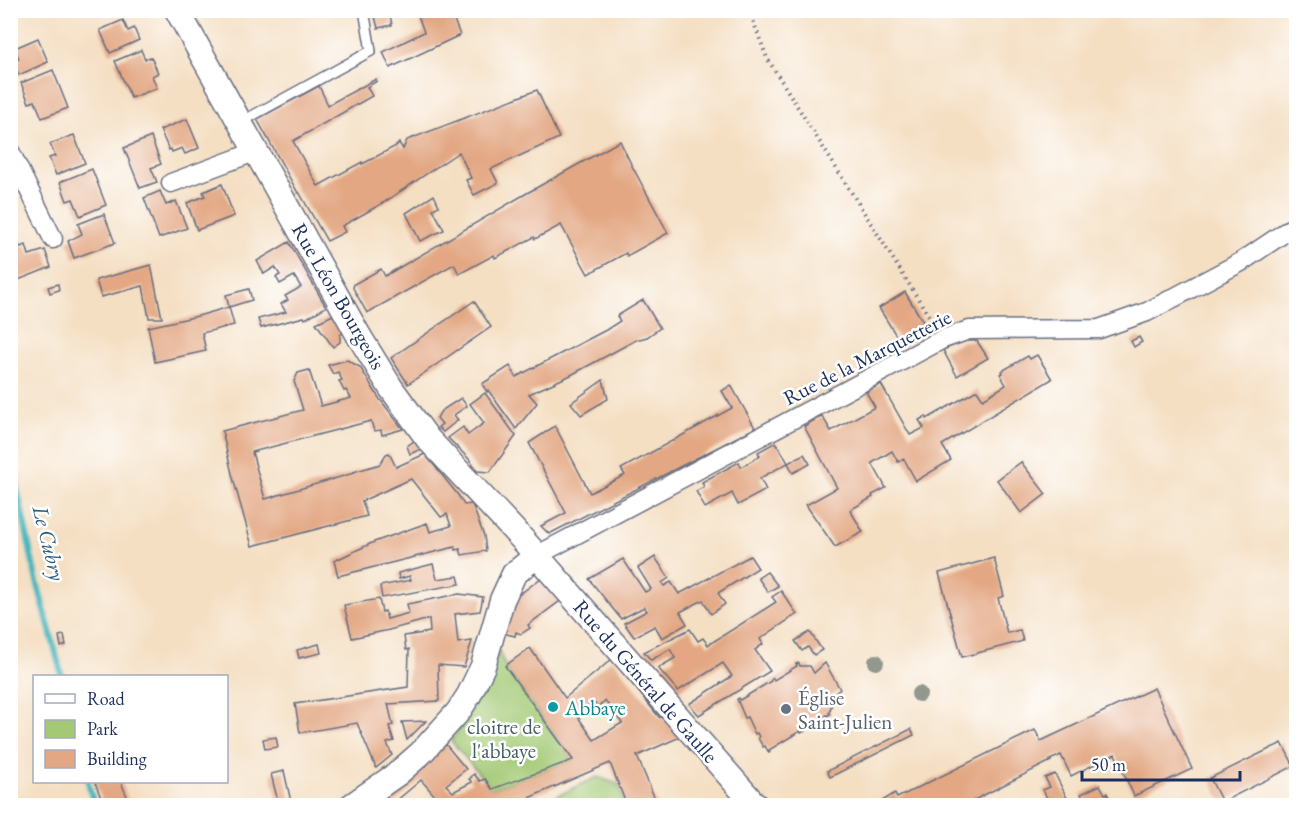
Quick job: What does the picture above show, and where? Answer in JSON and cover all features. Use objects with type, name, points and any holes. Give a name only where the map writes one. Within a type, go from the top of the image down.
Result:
[{"type":"street","name":"Rue Léon Bourgeois","points":[[177,10],[359,336],[392,388],[428,439],[536,556]]},
{"type":"street","points":[[10,151],[53,239]]},
{"type":"street","points":[[171,183],[257,151]]},
{"type":"street","name":"Rue de la Marquetterie","points":[[536,556],[943,339],[969,330],[1099,329],[1147,312],[1241,262],[1296,225]]},
{"type":"street","points":[[354,805],[398,774],[421,753],[458,712],[483,666],[502,600],[514,574],[536,556]]},
{"type":"street","name":"Rue du Général de Gaulle","points":[[536,556],[756,806]]},
{"type":"lane","points":[[240,123],[371,51],[364,10]]},
{"type":"path","points":[[749,10],[766,58],[943,339]]},
{"type":"green space","name":"cloitre de l'abbaye","points":[[499,650],[505,666],[573,760],[492,789],[451,741],[488,684]]},
{"type":"green space","points":[[597,777],[618,784],[625,805],[538,805]]},
{"type":"building","points":[[373,10],[389,10],[392,25],[378,28]]},
{"type":"building","points":[[416,10],[450,10],[460,35],[390,68],[383,52],[424,32]]},
{"type":"building","points":[[123,20],[128,31],[134,28],[139,40],[110,53],[100,30]]},
{"type":"building","points":[[38,38],[48,62],[19,75],[13,62],[19,59],[15,48]]},
{"type":"building","points":[[141,50],[145,59],[151,57],[158,73],[152,76],[157,88],[131,98],[115,61]]},
{"type":"building","points":[[53,70],[68,108],[42,118],[35,101],[29,103],[21,83]]},
{"type":"building","points":[[376,79],[377,81],[367,87],[372,96],[293,141],[318,186],[399,143],[403,149],[407,140],[537,90],[559,138],[491,169],[498,183],[474,195],[466,180],[471,178],[459,152],[383,203],[342,226],[345,232],[327,241],[257,119],[319,86],[328,105]]},
{"type":"building","points":[[187,119],[199,148],[185,154],[182,148],[172,152],[160,130]]},
{"type":"building","points":[[74,135],[85,163],[56,175],[49,158],[55,156],[50,144]]},
{"type":"building","points":[[151,137],[161,164],[151,168],[157,182],[140,188],[124,148]]},
{"type":"building","points":[[620,141],[668,233],[588,274],[561,225],[495,258],[494,255],[459,274],[454,264],[367,313],[353,288],[354,284],[381,269],[385,276]]},
{"type":"building","points":[[92,169],[106,205],[80,216],[73,199],[67,201],[60,182]]},
{"type":"building","points":[[222,184],[234,216],[197,230],[187,203],[205,196],[203,192]]},
{"type":"building","points":[[160,191],[166,205],[176,201],[187,228],[159,238],[144,198]]},
{"type":"building","points":[[434,195],[439,206],[433,209],[444,230],[420,241],[406,213]]},
{"type":"building","points":[[10,204],[17,220],[10,222]]},
{"type":"building","points":[[104,214],[115,243],[74,258],[68,241],[82,234],[78,224]]},
{"type":"building","points":[[10,223],[20,247],[26,245],[29,255],[45,250],[51,267],[11,283]]},
{"type":"building","points":[[289,242],[326,307],[305,319],[304,317],[261,328],[258,319],[286,312],[281,304],[288,300],[285,296],[301,287],[294,276],[280,284],[276,277],[280,275],[275,267],[264,274],[257,261]]},
{"type":"building","points":[[151,265],[162,318],[149,318],[143,286],[101,297],[96,280]]},
{"type":"building","points":[[58,284],[59,290],[50,293],[48,287]]},
{"type":"building","points":[[249,289],[252,300],[229,307],[226,295]]},
{"type":"building","points":[[905,292],[928,330],[902,345],[879,308]]},
{"type":"building","points":[[643,300],[660,328],[647,337],[636,340],[571,375],[529,394],[537,403],[516,429],[482,384],[510,366],[516,377],[606,330],[620,321],[617,316]]},
{"type":"building","points":[[474,301],[491,327],[408,384],[391,358]]},
{"type":"building","points":[[229,307],[234,325],[202,333],[206,351],[155,362],[148,327]]},
{"type":"building","points":[[333,315],[344,332],[340,335],[340,342],[333,347],[316,323]]},
{"type":"building","points":[[1139,337],[1142,342],[1134,347],[1131,341]]},
{"type":"building","points":[[964,341],[977,341],[988,358],[957,376],[943,350]]},
{"type":"building","points":[[1037,355],[1052,379],[942,445],[951,460],[916,481],[904,459],[898,462],[892,451],[872,463],[886,488],[850,510],[863,532],[835,547],[806,505],[837,488],[804,426],[822,416],[831,431],[875,407],[866,392],[881,384],[910,435],[924,428],[919,420],[926,416],[927,419],[977,390],[983,399],[1006,385],[1000,374],[1003,373],[1002,371],[1028,356],[1030,359]]},
{"type":"building","points":[[347,360],[360,367],[379,398],[403,429],[382,435],[381,430],[374,431],[371,421],[252,452],[265,499],[380,464],[389,453],[396,467],[425,454],[464,505],[472,504],[484,536],[486,551],[462,555],[460,549],[456,550],[455,547],[338,576],[334,561],[374,542],[427,523],[430,532],[451,526],[447,514],[441,517],[411,479],[362,501],[367,516],[252,546],[222,431],[303,410],[294,381],[298,373],[309,370],[321,406],[351,398],[339,381],[342,380],[338,372],[333,374],[328,365]]},
{"type":"building","points":[[603,380],[608,399],[581,415],[571,403]]},
{"type":"building","points":[[731,385],[755,428],[549,534],[541,526],[566,513],[529,443],[555,426],[590,493],[625,475],[621,469],[732,408],[722,391]]},
{"type":"building","points":[[485,393],[516,436],[490,472],[477,471],[469,459],[448,438],[463,427],[468,435],[484,423],[470,404]]},
{"type":"building","points":[[461,398],[467,406],[454,415],[458,420],[443,432],[438,427],[442,424],[437,418],[441,411]]},
{"type":"building","points":[[414,441],[421,449],[410,454],[407,446]]},
{"type":"building","points":[[776,442],[788,463],[760,478],[766,490],[738,505],[732,493],[705,508],[696,491],[704,487],[702,482],[739,462],[741,467],[760,456],[758,452]]},
{"type":"building","points":[[804,454],[810,464],[793,473],[788,463]]},
{"type":"building","points":[[1021,462],[1046,494],[1021,513],[997,480]]},
{"type":"building","points":[[750,556],[758,568],[718,593],[725,604],[711,614],[703,600],[680,612],[687,624],[662,638],[655,626],[634,637],[624,623],[647,611],[644,607],[621,619],[589,579],[623,559],[645,592],[651,589],[638,568],[655,557],[669,578],[662,583],[664,586],[671,582],[679,594]]},
{"type":"building","points":[[994,558],[1004,596],[998,598],[1007,633],[1020,630],[1023,641],[962,657],[939,573]]},
{"type":"building","points":[[433,564],[437,579],[458,576],[460,584],[382,598],[380,586],[411,580],[410,576],[399,579],[398,573]]},
{"type":"building","points":[[767,572],[778,586],[768,592],[758,578]]},
{"type":"building","points":[[545,575],[564,598],[528,625],[530,628],[521,634],[516,632],[515,636],[502,633],[511,601]]},
{"type":"building","points":[[781,591],[797,614],[760,639],[763,644],[755,650],[770,671],[699,715],[689,704],[732,676],[723,663],[678,691],[658,668],[675,658],[670,649],[651,660],[644,652],[690,629],[698,641],[703,638],[708,645],[776,602],[772,597]]},
{"type":"building","points":[[459,594],[483,597],[480,611],[455,614],[458,643],[472,641],[464,667],[438,665],[439,701],[388,704],[393,725],[389,726],[394,741],[387,743],[392,755],[376,768],[357,723],[300,733],[295,704],[408,687],[409,649],[406,650],[404,636],[430,632],[429,619],[352,638],[344,605],[379,599],[382,612],[385,611],[387,619],[409,613],[407,604]]},
{"type":"building","points":[[810,632],[822,650],[814,655],[808,647],[802,651],[795,641]]},
{"type":"building","points":[[64,635],[66,645],[61,647],[59,636]]},
{"type":"building","points":[[319,644],[321,653],[299,658],[297,650]]},
{"type":"building","points":[[530,648],[565,698],[612,659],[659,717],[664,718],[680,737],[637,756],[658,806],[627,806],[610,763],[510,806],[475,806],[472,798],[455,806],[444,806],[421,780],[390,806],[372,806],[443,741],[466,769],[446,785],[453,792],[472,782],[469,779],[474,774],[480,781],[485,779],[492,789],[573,760],[505,666]],"holes":[[[593,701],[597,707],[605,701],[622,723],[594,740],[578,717]]]},
{"type":"building","name":"Église Saint-Julien","points":[[799,663],[800,666],[810,666],[814,673],[825,663],[840,689],[829,698],[832,704],[828,716],[769,750],[769,753],[765,746],[763,747],[757,733],[755,734],[747,717],[745,718],[737,699],[740,700]]},
{"type":"building","points":[[1154,688],[1192,769],[1134,796],[1115,754],[1071,776],[1061,755],[974,800],[977,806],[874,806],[895,793],[897,798],[1035,730],[1041,741]]},
{"type":"building","points":[[426,721],[407,740],[402,722]]},
{"type":"building","points":[[911,729],[914,735],[830,777],[827,771]]},
{"type":"building","points":[[276,737],[278,747],[265,749],[263,739]]},
{"type":"building","points":[[1282,743],[1294,766],[1222,802],[1210,778]]},
{"type":"building","points":[[284,771],[292,806],[279,806],[271,774]]},
{"type":"building","points":[[1055,774],[1071,806],[1051,806],[1043,790],[1050,787],[1045,778]]},
{"type":"building","points":[[95,783],[121,783],[128,799],[112,806],[104,806]]},
{"type":"building","points":[[1100,785],[1113,806],[1078,806],[1085,802],[1081,794]]},
{"type":"waterway","name":"Le Cubry","points":[[10,417],[17,488],[36,578],[62,675]]},
{"type":"waterway","name":"Le Cubry","points":[[88,783],[94,806]]},
{"type":"place","name":"Abbaye","points":[[553,707]]},
{"type":"place","name":"Église Saint-Julien","points":[[786,709]]}]
